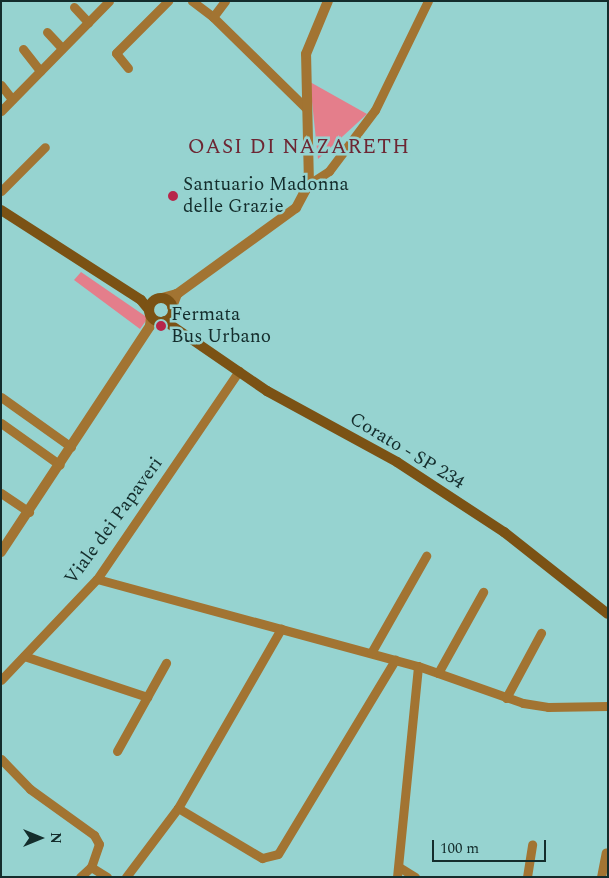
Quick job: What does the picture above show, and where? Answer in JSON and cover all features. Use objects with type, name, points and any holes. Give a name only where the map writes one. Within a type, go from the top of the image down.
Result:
[{"type":"main road","name":"Corato - SP 234","points":[[1,210],[141,300],[155,318],[181,329],[266,391],[398,462],[504,532],[608,614]]},
{"type":"main road","name":"Corato - SP 234","points":[[158,299],[172,310],[181,329]]},
{"type":"main road","points":[[141,300],[158,299],[155,318]]},
{"type":"main road","points":[[155,318],[172,310]]},
{"type":"street","points":[[1,111],[109,1]]},
{"type":"street","points":[[128,68],[116,53],[168,1]]},
{"type":"street","points":[[192,1],[213,17],[306,108]]},
{"type":"street","points":[[213,17],[225,1]]},
{"type":"street","points":[[309,184],[306,54],[328,1]]},
{"type":"street","points":[[158,299],[177,294],[296,208],[309,184],[329,171],[375,110],[428,1]]},
{"type":"street","points":[[74,7],[88,22]]},
{"type":"street","points":[[47,32],[62,48]]},
{"type":"street","points":[[22,49],[40,71]]},
{"type":"street","points":[[1,85],[12,99]]},
{"type":"street","points":[[1,191],[45,147]]},
{"type":"street","points":[[172,310],[177,294]]},
{"type":"street","points":[[1,552],[155,318]]},
{"type":"street","name":"Viale dei Papaveri","points":[[1,680],[97,579],[239,371]]},
{"type":"street","points":[[1,397],[71,447]]},
{"type":"street","points":[[1,423],[60,465]]},
{"type":"street","points":[[1,493],[29,512]]},
{"type":"street","points":[[371,653],[426,556]]},
{"type":"street","points":[[97,579],[418,666],[506,698],[548,707],[608,706]]},
{"type":"street","points":[[438,673],[484,592]]},
{"type":"street","points":[[126,877],[178,808],[281,629]]},
{"type":"street","points":[[506,698],[541,633]]},
{"type":"street","points":[[24,656],[147,697]]},
{"type":"street","points":[[178,808],[262,858],[278,854],[395,660]]},
{"type":"street","points":[[117,751],[166,663]]},
{"type":"street","points":[[397,877],[418,666]]},
{"type":"street","points":[[1,759],[30,790],[94,835],[99,844],[91,868],[80,877]]},
{"type":"street","points":[[527,877],[532,844]]},
{"type":"street","points":[[601,877],[606,852]]},
{"type":"street","points":[[399,867],[415,877]]},
{"type":"street","points":[[91,868],[108,877]]},
{"type":"shaded area","points":[[310,82],[367,114],[318,159]]},
{"type":"shaded area","points":[[81,272],[148,318],[140,329],[74,280]]},
{"type":"place","name":"Santuario Madonna delle Grazie","points":[[173,196]]},
{"type":"place","name":"Fermata Bus Urbano","points":[[161,326]]},
{"type":"district","name":"OASI DI NAZARETH","points":[[299,147]]}]
